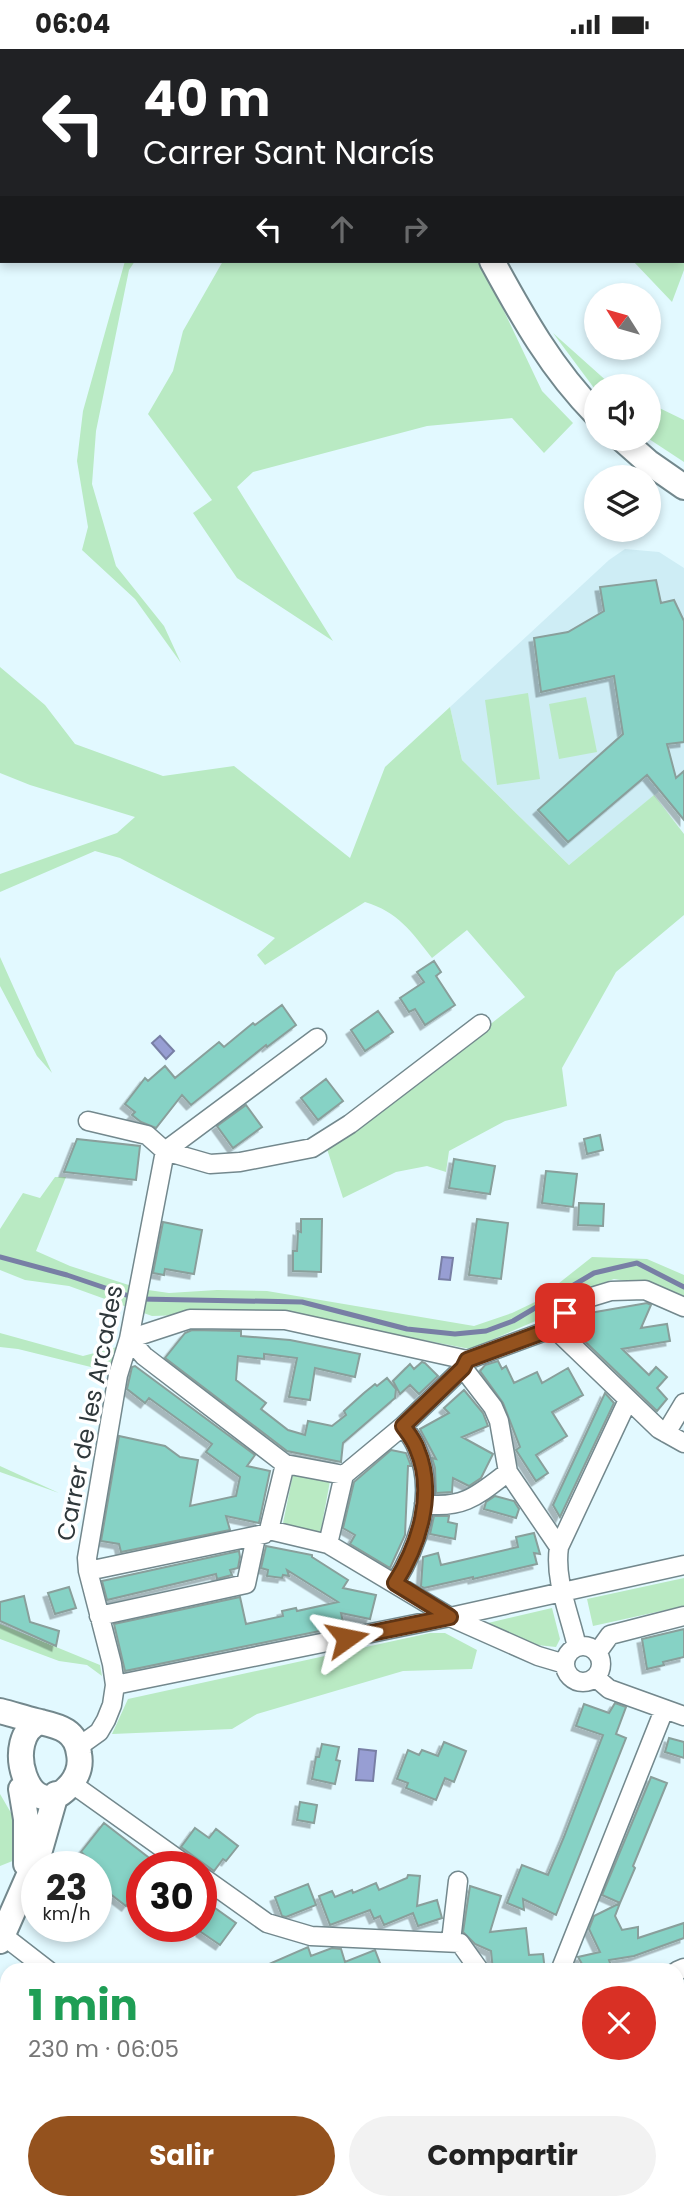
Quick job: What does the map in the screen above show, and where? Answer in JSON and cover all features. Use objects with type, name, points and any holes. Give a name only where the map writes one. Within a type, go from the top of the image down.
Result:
[{"type":"main road","points":[[493,263],[541,348],[584,401]]},
{"type":"main road","points":[[636,451],[684,487]]},
{"type":"main road","points":[[0,1711],[64,1728],[78,1747],[80,1762],[63,1788],[40,1851]]},
{"type":"main road","points":[[41,1722],[27,1726],[15,1735],[3,1759],[12,1780],[21,1789],[38,1796],[63,1788]]},
{"type":"main road","points":[[21,1789],[26,1819],[26,1851]]},
{"type":"main road","points":[[1,1936],[21,1890]]},
{"type":"street","points":[[88,1121],[147,1135],[165,1150],[210,1164],[240,1162],[312,1148],[350,1124],[481,1024]]},
{"type":"street","points":[[165,1150],[317,1038]]},
{"type":"street","name":"Carrer de les Arcades","points":[[115,1685],[88,1571],[89,1542],[118,1375],[129,1339],[165,1150]]},
{"type":"street","points":[[328,1543],[344,1475],[403,1426],[465,1364],[554,1328],[565,1313],[588,1298],[611,1291],[645,1290],[684,1307]]},
{"type":"street","points":[[344,1475],[285,1464],[144,1356],[129,1339],[190,1319],[285,1320],[465,1364],[499,1421],[509,1472],[559,1547]]},
{"type":"street","points":[[554,1328],[628,1400],[666,1433],[684,1443]]},
{"type":"street","points":[[577,1647],[563,1591],[558,1563],[559,1547],[628,1400]]},
{"type":"street","points":[[666,1433],[684,1402]]},
{"type":"street","points":[[395,1583],[417,1539],[424,1504],[422,1463],[416,1446],[403,1426]]},
{"type":"street","points":[[99,1616],[246,1584],[285,1464]]},
{"type":"street","points":[[424,1504],[459,1504],[479,1494],[509,1472]]},
{"type":"street","points":[[88,1571],[263,1533],[328,1543],[450,1617],[538,1656],[565,1664]]},
{"type":"street","points":[[78,1747],[99,1732],[112,1705],[115,1685],[450,1617],[684,1565]]},
{"type":"street","points":[[597,1653],[610,1635],[621,1630],[684,1616]]},
{"type":"street","points":[[586,1646],[597,1653],[601,1666],[594,1677],[587,1681],[573,1679],[568,1674],[565,1664],[568,1654],[577,1647],[586,1646]]},
{"type":"street","points":[[594,1677],[609,1689],[684,1716]]},
{"type":"street","points":[[563,1963],[664,1710]]},
{"type":"street","points":[[63,1788],[163,1851]]},
{"type":"street","points":[[451,1941],[458,1881]]},
{"type":"street","points":[[217,1887],[267,1923],[311,1936],[451,1941],[460,1943],[474,1963]]},
{"type":"street","points":[[1,1936],[38,1963]]},
{"type":"shaded area","points":[[625,549],[659,552],[684,568],[684,771],[569,865],[462,760],[450,707],[609,560]]},
{"type":"green space","points":[[124,263],[134,263],[129,270],[96,431],[92,484],[116,566],[164,626],[181,663],[135,599],[82,550],[88,527],[77,461],[83,411]]},
{"type":"green space","points":[[222,263],[478,263],[494,290],[542,391],[573,423],[544,453],[512,418],[427,426],[253,472],[237,487],[333,641],[237,578],[193,513],[212,500],[148,414],[173,371],[183,331]]},
{"type":"green space","points":[[635,263],[684,263],[672,302],[662,291],[662,283],[654,283]]},
{"type":"green space","points":[[553,333],[599,374],[584,375]]},
{"type":"green space","points":[[661,409],[684,420],[684,462],[661,447]]},
{"type":"green space","points":[[0,667],[45,705],[75,744],[163,776],[234,766],[350,858],[385,767],[450,707],[462,760],[569,865],[654,795],[684,834],[684,915],[616,972],[562,1068],[567,1106],[505,1121],[449,1151],[446,1172],[427,1166],[396,1172],[343,1198],[326,1146],[353,1132],[525,997],[467,930],[432,958],[395,917],[365,902],[265,965],[257,955],[275,938],[120,858],[95,851],[0,892],[0,874],[117,833],[135,817],[30,785],[0,773]]},
{"type":"green space","points":[[528,693],[540,779],[497,785],[485,700]]},
{"type":"green space","points":[[586,697],[597,752],[559,759],[549,704]]},
{"type":"green space","points":[[0,957],[52,1073],[37,1056],[0,986]]},
{"type":"green space","points":[[55,1177],[66,1177],[36,1251],[70,1266],[141,1289],[169,1293],[267,1291],[474,1326],[535,1302],[592,1257],[647,1259],[684,1275],[684,1300],[651,1285],[614,1279],[585,1289],[545,1317],[470,1349],[329,1322],[216,1314],[152,1316],[69,1286],[25,1280],[0,1270],[0,1229],[23,1193],[40,1198]]},
{"type":"green space","points":[[0,1333],[83,1356],[117,1347],[111,1372],[0,1347]]},
{"type":"green space","points":[[0,1466],[59,1493],[0,1472]]},
{"type":"green space","points":[[293,1474],[330,1481],[320,1535],[282,1528]]},
{"type":"green space","points":[[684,1578],[684,1606],[593,1626],[587,1599]]},
{"type":"green space","points":[[552,1608],[560,1639],[556,1647],[537,1645],[488,1623]]},
{"type":"green space","points":[[0,1624],[100,1665],[102,1676],[87,1665],[59,1661],[0,1639]]},
{"type":"green space","points":[[430,1633],[445,1633],[477,1650],[472,1669],[403,1671],[257,1714],[232,1729],[112,1734],[128,1699]]},
{"type":"green space","points":[[0,1794],[14,1818],[15,1860],[0,1866]]},
{"type":"water","points":[[160,1036],[174,1051],[166,1059],[152,1043]]},
{"type":"water","points":[[442,1257],[453,1258],[450,1280],[439,1279]]},
{"type":"water","points":[[359,1749],[376,1751],[373,1781],[356,1780]]},
{"type":"building","points":[[656,580],[661,603],[674,600],[684,621],[684,742],[667,744],[676,778],[684,771],[684,820],[647,775],[568,842],[538,810],[623,734],[614,676],[541,692],[534,638],[568,632],[604,611],[600,587]]},
{"type":"building","points":[[434,961],[441,972],[436,976],[455,1005],[425,1025],[415,1009],[409,1012],[400,998],[424,982],[417,972]]},
{"type":"building","points":[[282,1005],[296,1025],[267,1047],[266,1045],[191,1105],[182,1095],[156,1128],[132,1115],[135,1112],[125,1104],[145,1078],[148,1081],[165,1066],[175,1078],[219,1042],[224,1047],[253,1023],[255,1025]]},
{"type":"building","points":[[378,1011],[393,1032],[365,1051],[351,1030]]},
{"type":"building","points":[[326,1079],[343,1101],[318,1120],[301,1098]]},
{"type":"building","points":[[246,1105],[262,1127],[233,1148],[217,1126]]},
{"type":"building","points":[[600,1135],[603,1150],[587,1154],[584,1139]]},
{"type":"building","points":[[77,1139],[140,1146],[136,1180],[64,1172]]},
{"type":"building","points":[[454,1159],[495,1166],[490,1194],[449,1188]]},
{"type":"building","points":[[546,1171],[577,1174],[573,1207],[542,1203]]},
{"type":"building","points":[[579,1203],[604,1204],[603,1226],[578,1225]]},
{"type":"building","points":[[301,1219],[322,1219],[321,1272],[293,1271],[293,1251],[297,1251]]},
{"type":"building","points":[[477,1219],[508,1223],[501,1279],[469,1275]]},
{"type":"building","points":[[163,1222],[202,1230],[194,1274],[165,1269],[164,1275],[153,1273]]},
{"type":"building","points":[[647,1303],[651,1305],[641,1328],[667,1324],[670,1341],[622,1349],[649,1375],[656,1367],[667,1377],[657,1388],[667,1399],[657,1411],[570,1327],[573,1321],[584,1314]]},
{"type":"building","points":[[192,1330],[241,1331],[241,1336],[290,1340],[360,1354],[355,1377],[315,1368],[310,1400],[289,1397],[297,1358],[264,1354],[264,1359],[238,1356],[236,1380],[266,1403],[261,1409],[288,1430],[305,1435],[308,1421],[332,1426],[346,1415],[344,1411],[364,1393],[387,1378],[396,1389],[395,1398],[343,1443],[341,1462],[287,1451],[165,1358],[185,1333]]},
{"type":"building","points":[[498,1361],[502,1369],[506,1366],[514,1383],[537,1372],[542,1383],[568,1368],[583,1395],[552,1412],[567,1436],[536,1455],[548,1473],[536,1481],[516,1450],[520,1447],[503,1403],[480,1371],[485,1365]]},
{"type":"building","points":[[422,1362],[438,1376],[419,1394],[410,1385],[400,1394],[393,1381],[410,1364],[414,1369]]},
{"type":"building","points":[[135,1366],[255,1455],[247,1466],[270,1471],[259,1523],[226,1516],[230,1530],[121,1552],[119,1544],[101,1541],[119,1436],[165,1446],[180,1457],[198,1460],[190,1506],[236,1496],[240,1477],[206,1452],[212,1444],[149,1398],[145,1403],[127,1389],[132,1367]]},
{"type":"building","points":[[464,1390],[483,1413],[488,1426],[462,1437],[493,1454],[481,1478],[469,1486],[453,1478],[452,1492],[436,1493],[432,1458],[436,1459],[420,1429],[449,1413],[444,1408]]},
{"type":"building","points":[[605,1393],[614,1403],[560,1517],[553,1505]]},
{"type":"building","points":[[391,1450],[406,1453],[411,1466],[408,1466],[405,1535],[390,1568],[350,1544],[355,1535],[343,1528],[354,1482]]},
{"type":"building","points":[[495,1496],[514,1501],[519,1509],[516,1518],[484,1509],[486,1502]]},
{"type":"building","points":[[434,1516],[449,1516],[448,1522],[457,1524],[455,1539],[430,1534]]},
{"type":"building","points":[[534,1533],[540,1554],[534,1553],[537,1564],[473,1579],[424,1588],[421,1586],[423,1557],[438,1553],[441,1565],[518,1547],[516,1537]]},
{"type":"building","points":[[266,1546],[312,1555],[348,1580],[343,1588],[376,1595],[370,1619],[341,1613],[344,1626],[125,1671],[114,1624],[240,1597],[246,1624],[283,1616],[282,1611],[296,1608],[297,1611],[338,1602],[287,1570],[289,1576],[267,1576],[268,1570],[261,1568]]},
{"type":"building","points":[[239,1551],[238,1568],[230,1570],[232,1575],[217,1579],[216,1574],[107,1600],[102,1581]]},
{"type":"building","points":[[69,1587],[76,1608],[55,1614],[48,1593]]},
{"type":"building","points":[[24,1596],[30,1622],[59,1631],[56,1646],[0,1621],[0,1602]]},
{"type":"building","points":[[684,1629],[684,1657],[647,1669],[642,1639]]},
{"type":"building","points":[[615,1703],[626,1707],[616,1734],[626,1738],[556,1915],[523,1899],[524,1910],[507,1903],[522,1865],[548,1875],[564,1837],[603,1735],[576,1726],[584,1704],[609,1713]]},
{"type":"building","points":[[669,1738],[684,1742],[684,1758],[665,1752]]},
{"type":"building","points":[[444,1742],[466,1751],[454,1782],[445,1778],[436,1800],[406,1788],[408,1783],[397,1779],[408,1750],[419,1755],[422,1750],[438,1756]]},
{"type":"building","points":[[322,1744],[339,1747],[336,1760],[340,1761],[335,1784],[312,1779],[316,1757],[319,1757]]},
{"type":"building","points":[[651,1777],[667,1783],[620,1903],[602,1895]]},
{"type":"building","points":[[300,1802],[317,1805],[314,1823],[297,1820]]},
{"type":"building","points":[[104,1823],[140,1851],[126,1851],[126,1906],[112,1895],[112,1851],[82,1851]]},
{"type":"building","points":[[195,1828],[209,1838],[216,1829],[238,1846],[226,1861],[223,1859],[217,1867],[217,1851],[186,1851],[181,1847]]},
{"type":"building","points":[[408,1875],[420,1876],[417,1906],[437,1900],[442,1918],[418,1926],[413,1913],[384,1925],[380,1916],[374,1919],[370,1910],[330,1925],[319,1896],[332,1891],[335,1897],[352,1890],[353,1893],[376,1883],[379,1890],[407,1878]]},
{"type":"building","points":[[308,1884],[316,1905],[286,1917],[282,1916],[275,1897]]},
{"type":"building","points":[[470,1886],[501,1896],[490,1932],[526,1928],[529,1955],[543,1954],[544,1963],[492,1963],[491,1951],[475,1944],[463,1932]]},
{"type":"building","points":[[620,1903],[615,1916],[622,1930],[638,1927],[638,1938],[684,1923],[684,1938],[634,1956],[609,1960],[610,1963],[581,1963],[578,1957],[600,1952],[589,1929],[594,1916]]},
{"type":"building","points":[[217,1909],[236,1923],[220,1945],[216,1942]]},
{"type":"building","points":[[308,1947],[311,1956],[332,1948],[341,1949],[345,1962],[375,1950],[380,1963],[271,1963]]},
{"type":"waterway","points":[[0,1257],[67,1275],[129,1296]]},
{"type":"waterway","points":[[141,1299],[302,1302],[407,1329],[455,1334],[486,1331],[513,1321],[594,1273],[637,1263],[684,1287]]},
{"type":"route","points":[[347,1638],[450,1617],[395,1583],[417,1539],[424,1504],[422,1463],[416,1446],[403,1426],[463,1368],[467,1360],[554,1328],[565,1313]]}]
